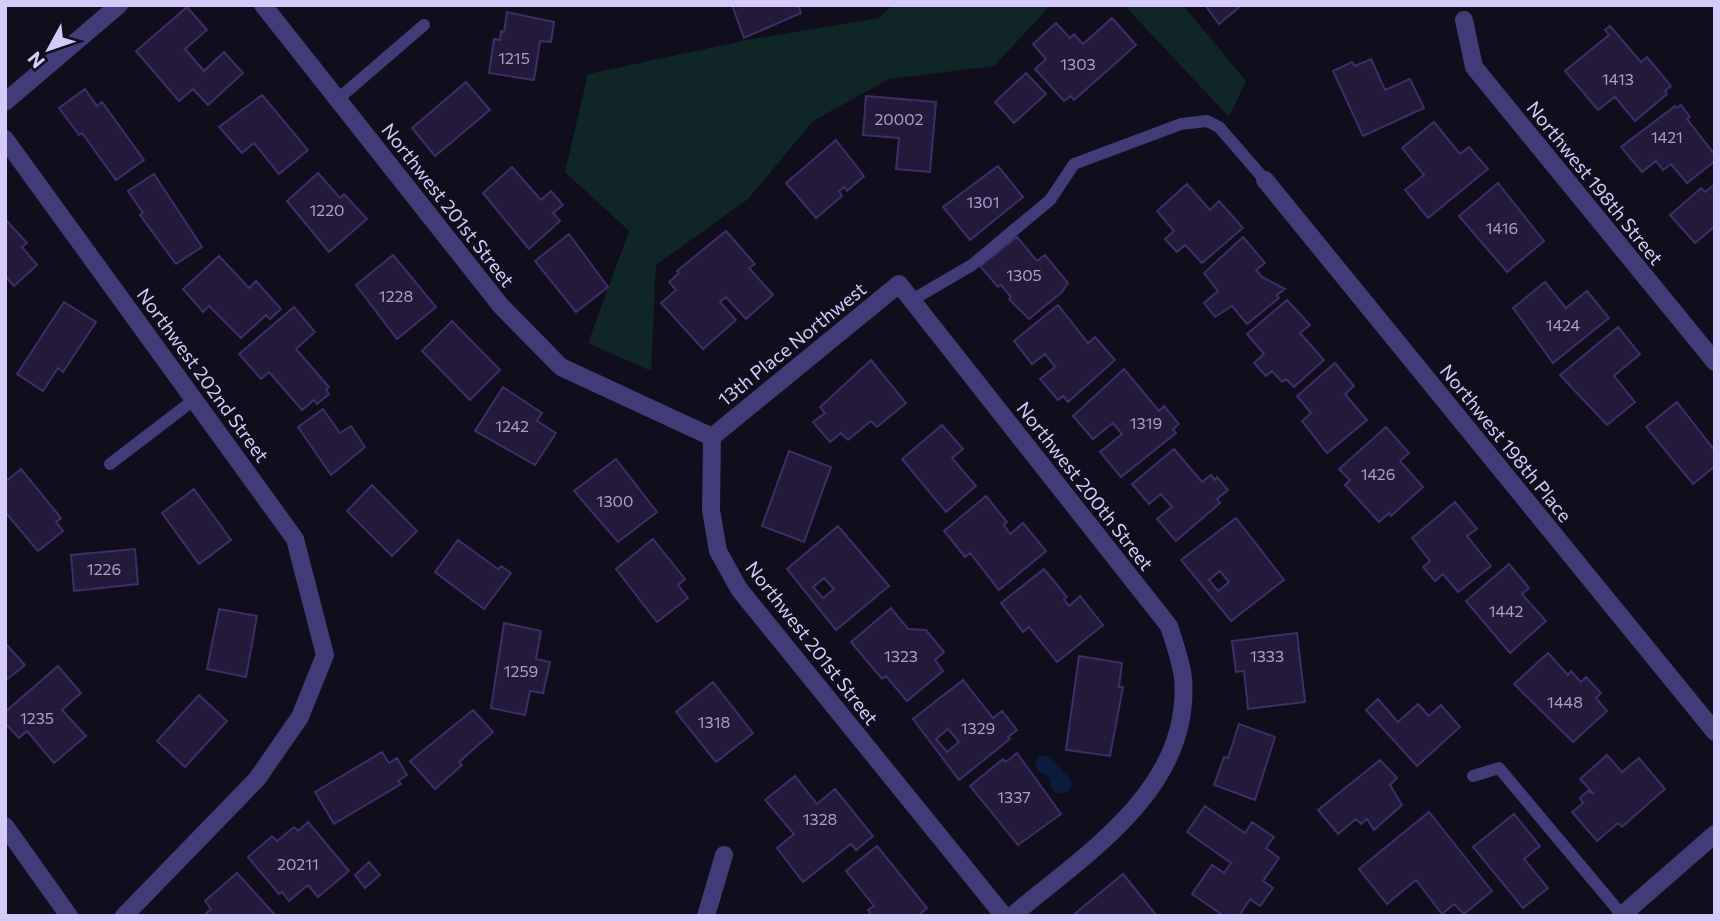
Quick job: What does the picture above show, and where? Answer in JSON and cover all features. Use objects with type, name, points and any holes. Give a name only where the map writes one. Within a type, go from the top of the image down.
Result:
[{"type":"street","points":[[5,102],[119,5]]},
{"type":"street","name":"Northwest 201st Street","points":[[263,5],[501,306],[562,367],[712,438],[711,510],[718,551],[738,589],[1004,916]]},
{"type":"street","name":"Northwest 198th Street","points":[[1464,20],[1474,67],[1715,362]]},
{"type":"street","name":"Northwest 202nd Street","points":[[5,139],[295,539],[325,655],[300,717],[257,779],[124,916]]},
{"type":"street","name":"Northwest 198th Place","points":[[1265,180],[1715,732]]},
{"type":"street","name":"13th Place Northwest","points":[[712,438],[899,284]]},
{"type":"street","name":"Northwest 200th Street","points":[[899,284],[1169,626],[1183,678],[1178,736],[1160,777],[1129,817],[1012,916]]},
{"type":"street","points":[[5,826],[69,916]]},
{"type":"street","points":[[1622,916],[1715,834]]},
{"type":"street","points":[[706,916],[724,855]]},
{"type":"lane","points":[[338,99],[424,25]]},
{"type":"lane","points":[[912,300],[972,265],[1050,200],[1074,164],[1181,124],[1207,121],[1219,127],[1265,180]]},
{"type":"lane","points":[[110,464],[195,400]]},
{"type":"lane","points":[[1473,776],[1499,768],[1622,916]]},
{"type":"green space","points":[[893,5],[1051,5],[994,66],[889,79],[813,121],[748,199],[656,265],[651,371],[588,343],[629,231],[565,172],[588,74],[752,39],[879,18]]},
{"type":"green space","points":[[1124,5],[1183,5],[1246,81],[1229,117]]},
{"type":"water","points":[[1039,756],[1049,756],[1070,778],[1072,785],[1066,793],[1052,790],[1049,777],[1038,771],[1035,762]]},
{"type":"building","points":[[732,5],[804,5],[799,7],[801,13],[744,38]]},
{"type":"building","points":[[1205,5],[1242,5],[1219,24]]},
{"type":"building","points":[[187,7],[207,30],[185,49],[204,71],[224,52],[243,73],[208,105],[193,89],[179,101],[136,51]]},
{"type":"building","points":[[507,12],[554,22],[551,42],[540,41],[534,80],[489,73],[494,39],[500,40],[501,31],[504,32]]},
{"type":"building","points":[[1112,18],[1136,45],[1074,100],[1071,96],[1064,101],[1035,69],[1046,59],[1033,44],[1056,23],[1070,38],[1074,34],[1083,44]]},
{"type":"building","points":[[1610,26],[1641,62],[1647,57],[1671,86],[1665,91],[1667,94],[1635,121],[1615,97],[1598,110],[1565,71],[1609,35],[1605,30]]},
{"type":"building","points":[[1371,59],[1385,90],[1410,79],[1424,108],[1363,136],[1333,71],[1352,62],[1355,66]]},
{"type":"building","points":[[1026,73],[1046,94],[1014,123],[995,102]]},
{"type":"building","points":[[466,82],[490,110],[435,156],[412,128]]},
{"type":"building","points":[[85,89],[97,106],[102,102],[144,160],[116,180],[82,133],[79,135],[59,108]]},
{"type":"building","points":[[262,95],[308,150],[279,174],[254,143],[242,153],[219,127]]},
{"type":"building","points":[[866,96],[936,102],[930,172],[896,169],[899,138],[863,135]]},
{"type":"building","points":[[1681,105],[1690,117],[1687,119],[1715,155],[1715,161],[1687,183],[1671,164],[1663,170],[1656,161],[1642,172],[1621,147],[1675,106],[1677,108]]},
{"type":"building","points":[[1434,122],[1460,154],[1469,147],[1488,169],[1428,218],[1405,190],[1424,175],[1402,148]]},
{"type":"building","points":[[836,140],[864,176],[847,191],[844,187],[839,191],[842,196],[816,218],[786,183]]},
{"type":"building","points":[[998,166],[1023,197],[970,240],[943,207]]},
{"type":"building","points":[[512,167],[541,200],[551,191],[563,205],[553,213],[560,221],[529,249],[483,193]]},
{"type":"building","points":[[318,173],[340,198],[344,194],[367,219],[329,252],[287,201]]},
{"type":"building","points":[[154,174],[202,247],[176,264],[140,215],[143,213],[128,191]]},
{"type":"building","points":[[1498,183],[1544,241],[1507,272],[1459,216]]},
{"type":"building","points":[[1187,184],[1210,210],[1219,201],[1243,228],[1202,263],[1185,245],[1177,252],[1165,239],[1174,231],[1157,211]]},
{"type":"building","points":[[1715,184],[1715,226],[1695,243],[1670,215],[1701,188],[1705,192]]},
{"type":"building","points":[[5,219],[27,243],[22,247],[37,265],[14,286],[5,276]]},
{"type":"building","points":[[726,231],[755,264],[749,268],[773,295],[746,319],[726,297],[720,302],[736,320],[703,349],[661,303],[676,290],[669,282],[679,273],[677,271]]},
{"type":"building","points":[[569,234],[608,287],[576,312],[535,261]]},
{"type":"building","points":[[1017,237],[1037,261],[1045,255],[1068,283],[1062,292],[1029,319],[1009,299],[1011,297],[1001,285],[998,287],[980,266]]},
{"type":"building","points":[[1243,237],[1265,263],[1256,270],[1262,277],[1285,289],[1277,295],[1279,298],[1247,324],[1232,306],[1215,317],[1204,303],[1218,291],[1204,273]]},
{"type":"building","points":[[393,255],[436,307],[397,339],[356,285]]},
{"type":"building","points":[[219,256],[249,288],[256,281],[281,309],[270,319],[266,315],[241,338],[209,306],[203,312],[183,289]]},
{"type":"building","points":[[1545,282],[1566,308],[1587,291],[1609,318],[1553,363],[1513,308]]},
{"type":"building","points":[[1287,300],[1310,325],[1300,333],[1324,360],[1294,387],[1286,379],[1282,382],[1272,371],[1266,376],[1254,363],[1264,354],[1247,334]]},
{"type":"building","points":[[64,302],[96,322],[63,372],[58,368],[43,391],[17,374]]},
{"type":"building","points":[[1058,305],[1088,343],[1095,337],[1115,360],[1068,402],[1063,396],[1058,400],[1040,379],[1055,367],[1045,354],[1032,364],[1014,341]]},
{"type":"building","points":[[294,307],[315,332],[296,349],[329,387],[326,390],[329,394],[317,404],[314,400],[302,410],[269,372],[261,379],[239,354]]},
{"type":"building","points":[[452,321],[500,370],[470,400],[422,351]]},
{"type":"building","points":[[1618,327],[1640,354],[1614,376],[1635,402],[1607,425],[1560,375]]},
{"type":"building","points":[[871,360],[906,403],[877,427],[871,421],[848,440],[841,433],[830,442],[813,422],[825,413],[820,407]]},
{"type":"building","points":[[1335,363],[1354,386],[1345,394],[1367,420],[1327,453],[1302,421],[1311,413],[1297,396]]},
{"type":"building","points":[[1124,369],[1159,411],[1164,406],[1179,424],[1173,429],[1176,433],[1121,477],[1100,452],[1122,434],[1113,423],[1093,439],[1073,416]]},
{"type":"building","points":[[503,387],[542,413],[537,421],[556,433],[535,465],[475,431]]},
{"type":"building","points":[[1677,402],[1715,451],[1715,466],[1693,484],[1646,427]]},
{"type":"building","points":[[323,409],[340,433],[351,426],[365,447],[331,475],[298,427]]},
{"type":"building","points":[[942,425],[963,449],[952,458],[976,486],[946,512],[902,459]]},
{"type":"building","points":[[1386,427],[1409,453],[1400,461],[1423,487],[1391,516],[1389,513],[1379,522],[1345,485],[1350,480],[1339,469]]},
{"type":"building","points":[[1174,449],[1202,482],[1211,475],[1215,480],[1217,477],[1228,490],[1217,499],[1220,503],[1176,541],[1157,519],[1172,507],[1161,494],[1149,504],[1132,484]]},
{"type":"building","points":[[789,451],[831,467],[804,542],[762,526]]},
{"type":"building","points":[[616,459],[657,512],[618,542],[574,491]]},
{"type":"building","points":[[21,469],[61,518],[56,522],[63,531],[38,551],[5,512],[5,482]]},
{"type":"building","points":[[372,485],[417,531],[392,556],[347,511]]},
{"type":"building","points":[[194,489],[231,540],[199,564],[162,513]]},
{"type":"building","points":[[986,496],[1007,522],[1004,525],[1010,534],[1023,523],[1046,551],[999,590],[970,553],[965,557],[944,531]]},
{"type":"building","points":[[1455,502],[1477,529],[1467,536],[1491,566],[1458,592],[1443,574],[1435,581],[1423,567],[1430,561],[1412,538]]},
{"type":"building","points":[[1236,518],[1284,580],[1231,621],[1181,560]],"holes":[[[1220,571],[1229,582],[1218,591],[1209,580]]]},
{"type":"building","points":[[838,526],[889,586],[836,630],[787,569]],"holes":[[[824,578],[834,589],[823,598],[813,587]]]},
{"type":"building","points":[[653,539],[685,579],[678,585],[688,598],[657,622],[616,569]]},
{"type":"building","points":[[458,540],[498,569],[501,566],[511,573],[484,609],[435,572]]},
{"type":"building","points":[[135,549],[138,584],[74,591],[71,555]]},
{"type":"building","points":[[1509,564],[1529,588],[1522,594],[1546,621],[1510,653],[1466,601]]},
{"type":"building","points":[[1044,569],[1067,597],[1064,599],[1069,606],[1080,596],[1103,625],[1057,662],[1029,627],[1023,632],[1001,603]]},
{"type":"building","points":[[891,608],[908,629],[926,630],[944,652],[935,660],[943,671],[907,701],[886,676],[882,679],[851,642]]},
{"type":"building","points":[[219,609],[257,616],[246,677],[207,669]]},
{"type":"building","points":[[504,623],[541,631],[536,659],[550,662],[543,693],[530,691],[525,715],[491,708]]},
{"type":"building","points":[[1297,633],[1305,702],[1248,709],[1244,671],[1236,672],[1232,641]]},
{"type":"building","points":[[5,643],[25,665],[5,681]]},
{"type":"building","points":[[1548,653],[1568,675],[1571,671],[1581,682],[1586,677],[1601,693],[1596,698],[1607,711],[1573,742],[1514,684]]},
{"type":"building","points":[[1079,656],[1122,663],[1119,687],[1123,687],[1110,756],[1066,750]]},
{"type":"building","points":[[58,666],[81,693],[62,710],[86,736],[54,763],[27,731],[19,738],[5,723],[5,712]]},
{"type":"building","points":[[963,680],[993,718],[1002,711],[1017,730],[1008,737],[1010,739],[959,780],[913,719]],"holes":[[[948,729],[959,742],[947,752],[936,739]]]},
{"type":"building","points":[[713,682],[753,733],[716,762],[676,712]]},
{"type":"building","points":[[199,695],[227,721],[185,767],[157,741]]},
{"type":"building","points":[[1378,699],[1398,722],[1418,704],[1429,716],[1441,705],[1460,727],[1417,766],[1366,710]]},
{"type":"building","points":[[473,710],[493,732],[459,762],[462,765],[435,789],[410,761]]},
{"type":"building","points":[[1239,724],[1275,737],[1255,800],[1214,785],[1224,757],[1228,758]]},
{"type":"building","points":[[382,752],[389,763],[397,758],[407,775],[398,781],[401,784],[334,824],[315,792]]},
{"type":"building","points":[[1017,753],[1061,814],[1018,845],[970,786],[1003,759],[1006,762]]},
{"type":"building","points":[[1607,755],[1622,772],[1639,758],[1665,789],[1622,827],[1618,823],[1597,841],[1572,812],[1583,803],[1580,798],[1588,791],[1594,794],[1580,779]]},
{"type":"building","points":[[1380,760],[1397,778],[1390,785],[1402,805],[1374,830],[1367,819],[1361,824],[1356,819],[1338,834],[1318,810]]},
{"type":"building","points":[[795,776],[817,804],[835,789],[873,836],[856,850],[851,844],[803,882],[777,848],[794,834],[765,800]]},
{"type":"building","points":[[1205,806],[1245,833],[1252,822],[1274,837],[1266,848],[1279,858],[1263,881],[1273,888],[1260,906],[1250,899],[1239,916],[1224,916],[1192,894],[1212,865],[1224,873],[1231,863],[1187,832]]},
{"type":"building","points":[[1429,812],[1492,891],[1464,914],[1454,904],[1442,914],[1416,880],[1387,904],[1359,869]]},
{"type":"building","points":[[1514,814],[1540,846],[1524,859],[1548,888],[1523,908],[1473,847]]},
{"type":"building","points":[[308,822],[349,871],[318,897],[308,885],[289,901],[282,892],[279,894],[248,857],[272,836],[277,841],[294,827],[298,831]]},
{"type":"building","points":[[877,846],[927,908],[918,916],[872,916],[868,910],[874,906],[846,871]]},
{"type":"building","points":[[369,862],[380,875],[365,888],[355,875]]},
{"type":"building","points":[[237,873],[276,916],[203,916],[211,909],[205,901]]},
{"type":"building","points":[[1123,874],[1157,916],[1072,916]]}]
